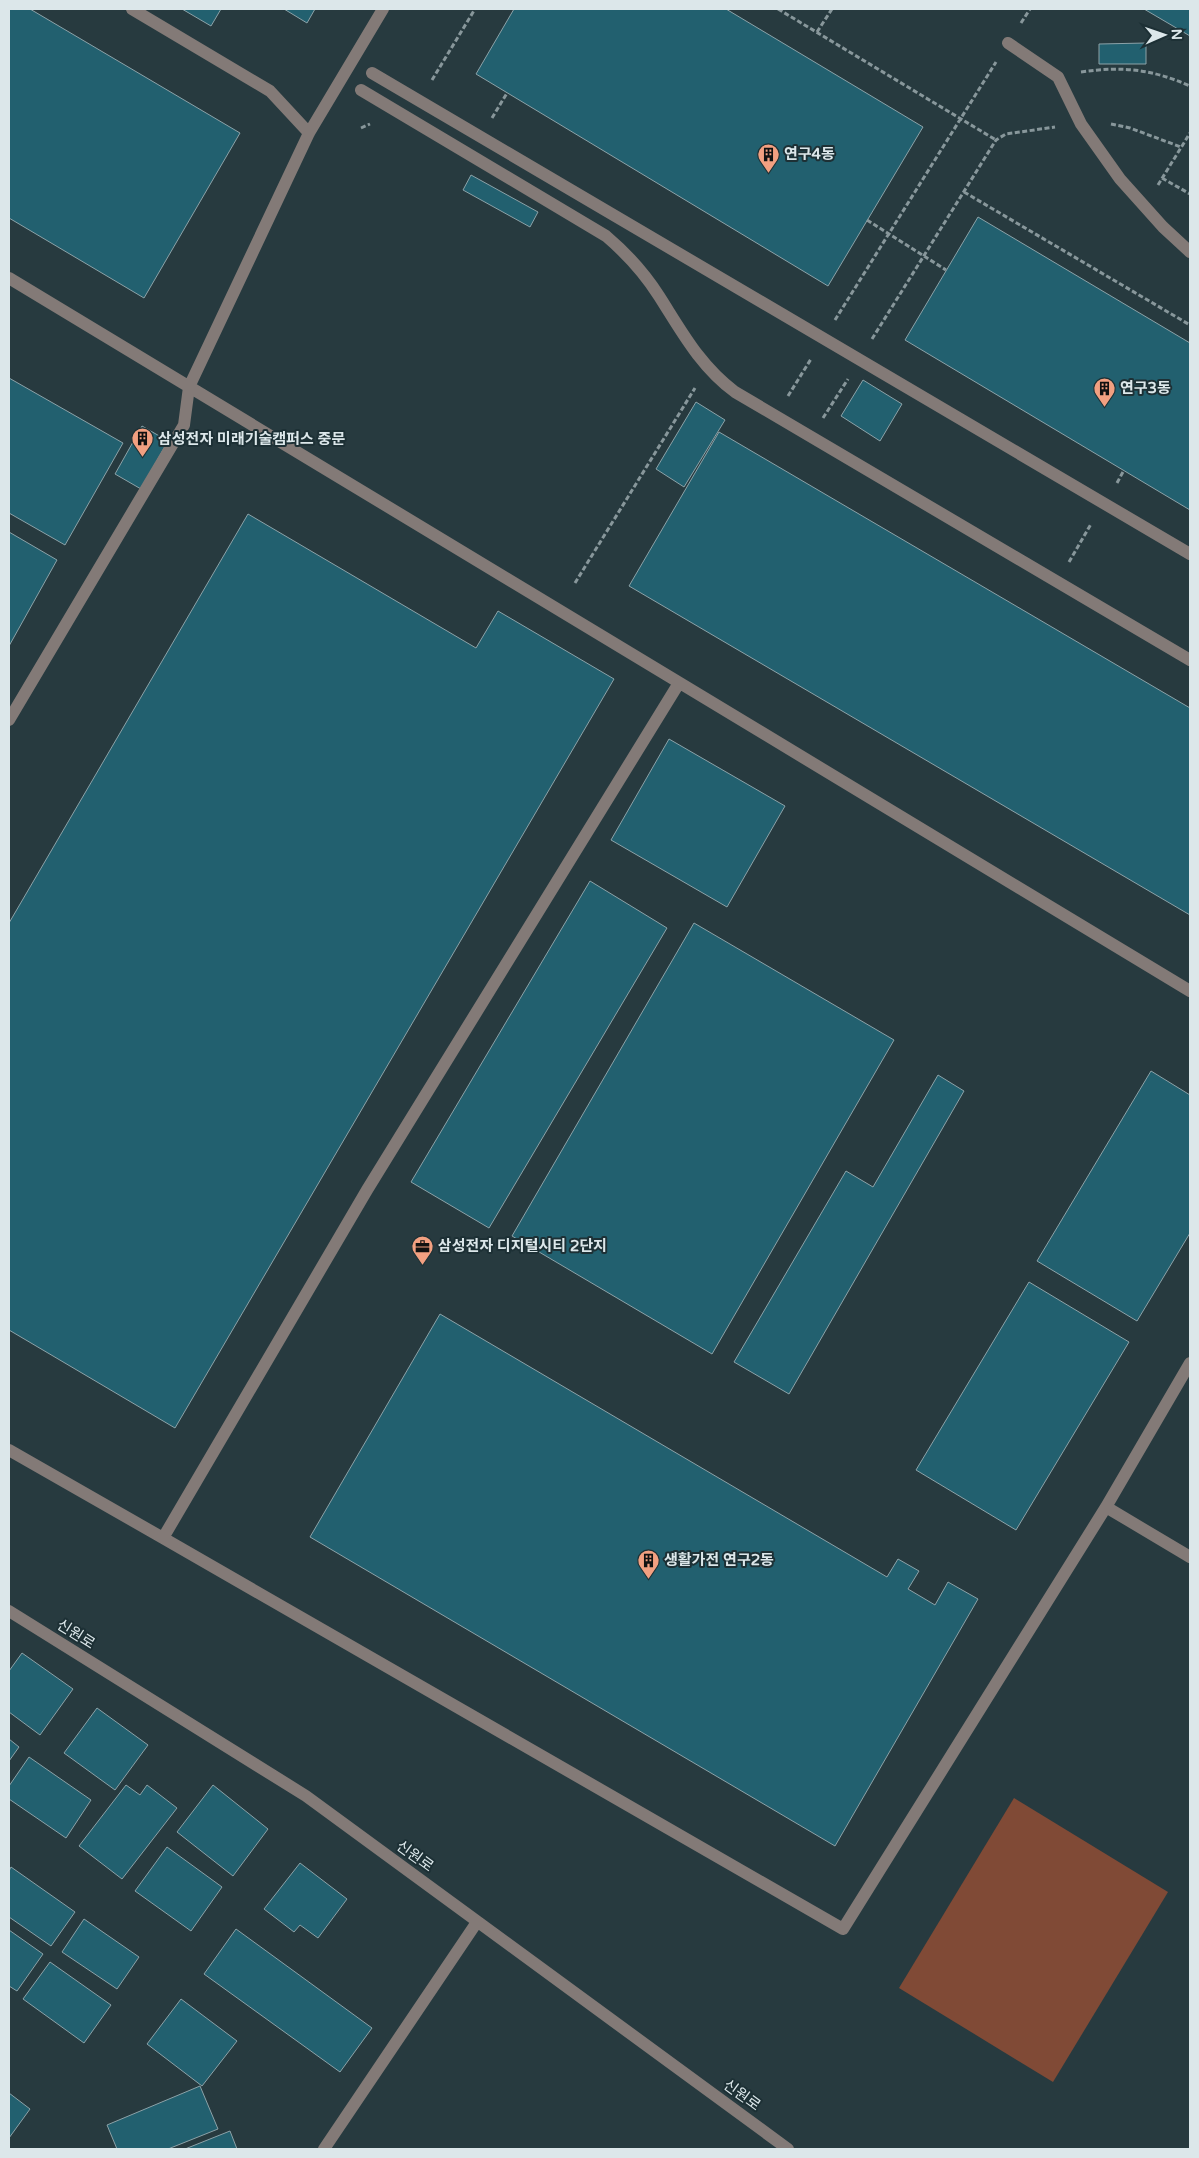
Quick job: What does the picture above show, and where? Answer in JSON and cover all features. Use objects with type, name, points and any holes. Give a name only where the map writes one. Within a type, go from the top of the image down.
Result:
[{"type":"street","points":[[132,9],[270,91],[309,134]]},
{"type":"street","points":[[9,720],[184,424],[189,387],[309,134],[383,9]]},
{"type":"street","points":[[1008,43],[1058,77],[1085,130],[1120,179],[1163,227],[1190,252]]},
{"type":"street","points":[[372,73],[1190,554]]},
{"type":"street","points":[[361,90],[606,236],[620,248],[653,288],[683,336],[708,368],[735,392],[1190,660]]},
{"type":"street","points":[[9,278],[1190,991]]},
{"type":"street","points":[[163,1538],[367,1190],[679,683]]},
{"type":"street","points":[[9,1450],[842,1929],[1106,1507],[1190,1363]]},
{"type":"street","points":[[1106,1507],[1190,1556]]},
{"type":"street","name":"신원로","points":[[9,1611],[306,1796],[788,2149]]},
{"type":"street","points":[[324,2149],[477,1922]]},
{"type":"path","points":[[446,57],[475,9]]},
{"type":"path","points":[[778,9],[996,140],[811,438]]},
{"type":"path","points":[[817,32],[832,9]]},
{"type":"path","points":[[775,416],[1030,9]]},
{"type":"path","points":[[1058,77],[1085,71],[1121,68],[1146,71],[1190,86]]},
{"type":"path","points":[[1145,207],[1190,133]]},
{"type":"path","points":[[1162,178],[1190,194]]},
{"type":"path","points":[[964,192],[1190,325]]},
{"type":"path","points":[[867,220],[946,270]]},
{"type":"path","points":[[575,583],[708,368]]},
{"type":"shaded area","points":[[1014,1798],[1168,1892],[1053,2082],[899,1988]]},
{"type":"building","points":[[9,9],[30,9],[240,133],[144,298],[9,218]]},
{"type":"building","points":[[182,9],[221,9],[211,26]]},
{"type":"building","points":[[284,9],[315,9],[307,23]]},
{"type":"building","name":"연구4동","points":[[514,9],[726,9],[923,127],[828,286],[476,74]]},
{"type":"building","points":[[1144,9],[1190,9],[1190,36]]},
{"type":"building","points":[[1146,43],[1146,64],[1099,64],[1099,44]]},
{"type":"building","points":[[471,175],[538,212],[530,227],[463,190]]},
{"type":"building","name":"연구3동","points":[[978,217],[1190,343],[1190,510],[905,340]]},
{"type":"building","points":[[9,378],[123,443],[65,545],[9,513]]},
{"type":"building","points":[[863,380],[902,404],[880,441],[841,416]]},
{"type":"building","points":[[696,402],[725,420],[684,487],[656,469]]},
{"type":"building","name":"삼성전자 미래기술캠퍼스 중문","points":[[142,426],[168,441],[141,489],[115,474]]},
{"type":"building","points":[[719,432],[1190,708],[1190,915],[629,586]]},
{"type":"building","points":[[248,514],[476,648],[498,611],[614,679],[175,1428],[9,1330],[9,923]]},
{"type":"building","points":[[9,532],[57,560],[9,646]]},
{"type":"building","points":[[669,739],[785,806],[727,907],[611,840]]},
{"type":"building","points":[[590,881],[667,928],[489,1228],[411,1182]]},
{"type":"building","points":[[694,923],[894,1040],[712,1354],[512,1236]]},
{"type":"building","points":[[1151,1071],[1190,1095],[1190,1233],[1137,1321],[1037,1261]]},
{"type":"building","points":[[938,1075],[964,1091],[789,1394],[734,1362],[846,1171],[873,1187]]},
{"type":"building","points":[[1029,1282],[1129,1342],[1016,1530],[916,1470]]},
{"type":"building","name":"생활가전 연구2동","points":[[440,1314],[887,1577],[898,1559],[919,1571],[908,1589],[935,1605],[948,1582],[978,1599],[835,1846],[310,1537]]},
{"type":"building","points":[[22,1653],[73,1689],[40,1735],[9,1712],[9,1671]]},
{"type":"building","points":[[97,1708],[148,1745],[115,1790],[64,1753]]},
{"type":"building","points":[[9,1739],[19,1747],[9,1761]]},
{"type":"building","points":[[29,1757],[91,1800],[66,1838],[9,1799],[9,1786]]},
{"type":"building","points":[[126,1785],[140,1795],[147,1785],[177,1808],[122,1879],[79,1846]]},
{"type":"building","points":[[213,1785],[268,1829],[233,1876],[177,1832]]},
{"type":"building","points":[[167,1847],[222,1887],[191,1931],[135,1891]]},
{"type":"building","points":[[300,1863],[347,1899],[318,1938],[300,1925],[294,1932],[264,1909]]},
{"type":"building","points":[[11,1867],[75,1912],[51,1946],[9,1917],[9,1871]]},
{"type":"building","points":[[84,1919],[139,1957],[117,1989],[62,1952]]},
{"type":"building","points":[[236,1929],[372,2028],[340,2072],[204,1974]]},
{"type":"building","points":[[9,1930],[43,1954],[17,1991],[9,1986]]},
{"type":"building","points":[[50,1962],[111,2005],[84,2043],[23,1999]]},
{"type":"building","points":[[181,1999],[237,2041],[202,2086],[147,2044]]},
{"type":"building","points":[[200,2086],[218,2129],[168,2149],[117,2149],[107,2125]]},
{"type":"building","points":[[9,2093],[30,2109],[9,2138]]},
{"type":"building","points":[[230,2131],[237,2149],[185,2149]]},
{"type":"place","name":"연구4동","points":[[768,173]]},
{"type":"place","name":"연구3동","points":[[1104,407]]},
{"type":"place","name":"삼성전자 미래기술캠퍼스 중문","points":[[142,458]]},
{"type":"place","name":"삼성전자 디지털시티 2단지","points":[[422,1265]]},
{"type":"place","name":"생활가전 연구2동","points":[[648,1579]]}]
